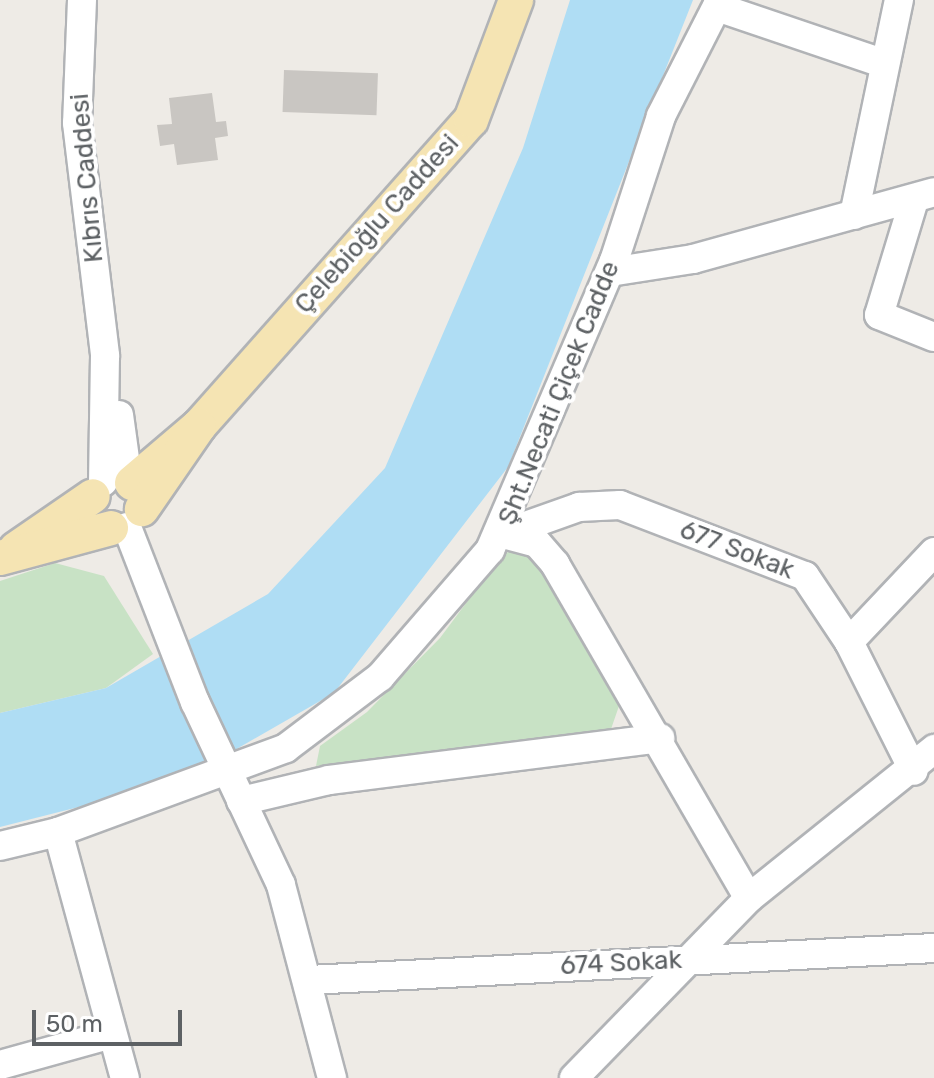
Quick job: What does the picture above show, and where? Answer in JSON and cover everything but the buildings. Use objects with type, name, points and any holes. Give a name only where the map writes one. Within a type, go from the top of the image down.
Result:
[{"type":"main road","name":"Çelebioğlu Caddesi","points":[[119,501],[199,426],[471,120],[516,0]]},
{"type":"main road","points":[[4,556],[70,544],[119,501]]},
{"type":"street","name":"Kıbrıs Caddesi","points":[[82,0],[77,123],[119,501]]},
{"type":"street","points":[[854,215],[899,0]]},
{"type":"street","points":[[718,3],[885,64]]},
{"type":"street","name":"Şht.Necati Çiçek Cadde","points":[[0,846],[58,832],[228,773],[286,748],[380,677],[503,534],[610,272],[661,116],[718,3]]},
{"type":"street","points":[[610,272],[693,259],[924,196]]},
{"type":"street","points":[[924,196],[879,315],[934,337]]},
{"type":"street","points":[[119,501],[228,773],[281,885],[309,980],[332,1078]]},
{"type":"street","name":"677 Sokak","points":[[503,534],[579,507],[620,505],[805,576],[849,642],[914,771]]},
{"type":"street","points":[[503,534],[546,552],[660,738],[749,898]]},
{"type":"street","points":[[849,642],[934,552]]},
{"type":"street","points":[[241,801],[329,780],[660,738]]},
{"type":"street","points":[[574,1078],[685,959],[749,898],[914,771],[934,749]]},
{"type":"street","points":[[58,832],[125,1078]]},
{"type":"street","name":"674 Sokak","points":[[309,980],[934,948]]},
{"type":"street","points":[[0,1065],[112,1034]]},
{"type":"green space","points":[[519,547],[538,553],[619,706],[610,732],[316,766],[320,746],[367,712],[440,638],[502,555]]},
{"type":"green space","points":[[55,563],[104,576],[153,654],[106,688],[0,713],[0,581]]},
{"type":"water","points":[[570,0],[693,0],[508,467],[334,693],[181,781],[0,827],[0,713],[106,688],[268,594],[385,468],[523,148]]}]
